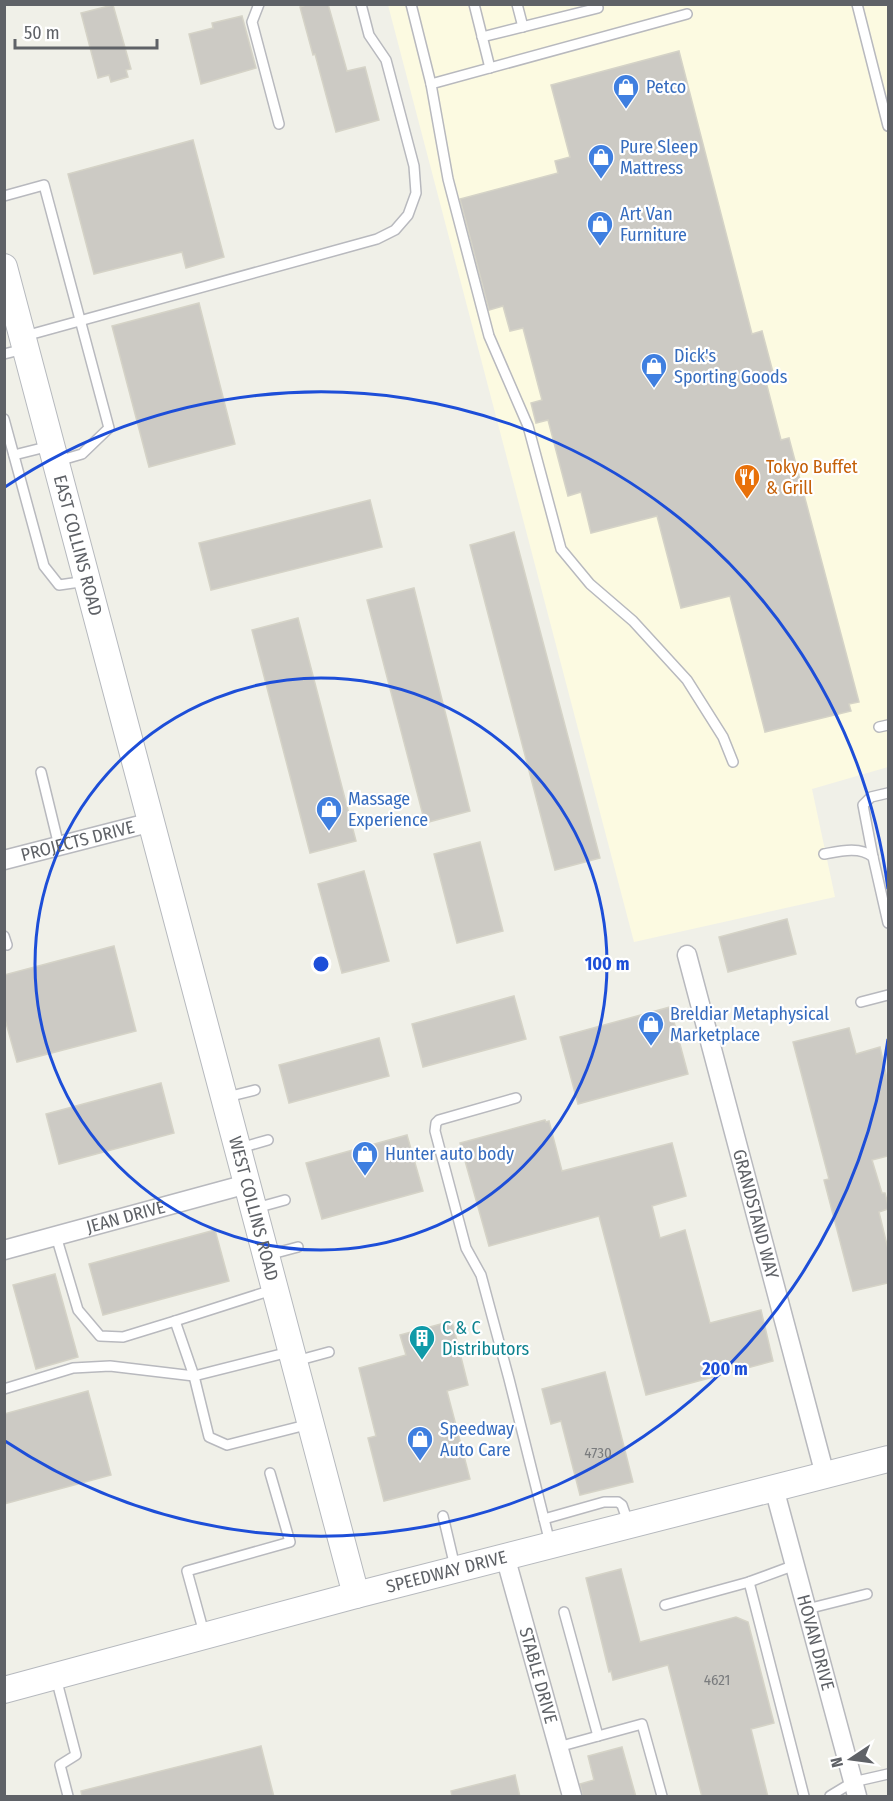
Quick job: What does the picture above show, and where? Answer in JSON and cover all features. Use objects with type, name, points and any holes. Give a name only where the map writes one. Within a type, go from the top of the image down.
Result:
[{"type":"street","name":"EAST COLLINS ROAD","points":[[4,267],[18,347],[54,453],[152,822]]},
{"type":"street","name":"PROJECTS DRIVE","points":[[5,855],[59,846],[152,822]]},
{"type":"street","name":"WEST COLLINS ROAD","points":[[152,822],[356,1595]]},
{"type":"street","name":"GRANDSTAND WAY","points":[[687,955],[825,1475]]},
{"type":"street","name":"JEAN DRIVE","points":[[4,1250],[247,1184]]},
{"type":"street","name":"SPEEDWAY DRIVE","points":[[4,1690],[505,1556],[888,1459]]},
{"type":"street","name":"HOVAN DRIVE","points":[[774,1488],[855,1789]]},
{"type":"street","name":"STABLE DRIVE","points":[[505,1556],[572,1797]]},
{"type":"lane","points":[[259,4],[252,22],[279,124]]},
{"type":"lane","points":[[18,347],[80,321],[377,239],[395,230],[408,215],[416,194],[414,166],[386,60],[369,34],[361,4]]},
{"type":"lane","points":[[411,4],[431,84],[448,179],[489,336],[528,426],[561,549],[590,584],[633,621],[687,680],[723,737],[733,762]]},
{"type":"lane","points":[[474,4],[490,68]]},
{"type":"lane","points":[[517,4],[523,27]]},
{"type":"lane","points":[[483,38],[598,8],[597,4]]},
{"type":"lane","points":[[857,4],[888,126]]},
{"type":"lane","points":[[431,84],[687,14]]},
{"type":"lane","points":[[4,196],[44,185],[109,428],[82,454],[14,455]]},
{"type":"lane","points":[[4,419],[44,566],[59,585],[88,580]]},
{"type":"lane","points":[[41,772],[59,846]]},
{"type":"lane","points":[[888,793],[871,797],[863,805],[888,923]]},
{"type":"lane","points":[[824,854],[848,850],[867,852],[873,857]]},
{"type":"lane","points":[[861,1002],[888,995]]},
{"type":"lane","points":[[224,1098],[255,1090]]},
{"type":"lane","points":[[516,1098],[439,1120],[435,1131],[466,1248],[481,1275],[551,1545]]},
{"type":"lane","points":[[238,1149],[268,1140]]},
{"type":"lane","points":[[253,1209],[285,1200]]},
{"type":"lane","points":[[56,1236],[78,1310],[100,1336],[123,1336],[274,1289]]},
{"type":"lane","points":[[266,1256],[298,1247]]},
{"type":"lane","points":[[175,1321],[194,1376],[209,1437],[227,1445],[310,1424]]},
{"type":"lane","points":[[4,1389],[73,1368],[110,1366],[194,1376],[329,1352]]},
{"type":"lane","points":[[204,1636],[187,1570],[290,1542],[270,1473]]},
{"type":"lane","points":[[544,1519],[615,1501],[622,1505],[629,1525]]},
{"type":"lane","points":[[443,1516],[456,1569]]},
{"type":"lane","points":[[665,1605],[749,1582],[795,1565]]},
{"type":"lane","points":[[749,1582],[804,1797]]},
{"type":"lane","points":[[807,1610],[867,1594]]},
{"type":"lane","points":[[564,1612],[598,1736]]},
{"type":"lane","points":[[56,1676],[76,1755],[60,1765],[68,1797]]},
{"type":"lane","points":[[558,1747],[642,1724],[662,1797]]},
{"type":"lane","points":[[830,1797],[888,1774]]},
{"type":"shaded area","points":[[388,5],[888,5],[888,767],[812,789],[835,897],[634,942]]},
{"type":"building","points":[[309,4],[328,4],[347,71],[365,67],[379,120],[336,132],[300,7]]},
{"type":"building","points":[[113,5],[131,69],[126,70],[128,77],[111,82],[109,75],[98,78],[81,13]]},
{"type":"building","points":[[242,16],[256,68],[201,84],[189,34],[213,28],[212,23]]},
{"type":"building","points":[[679,51],[752,334],[762,331],[774,376],[765,378],[781,440],[789,438],[859,702],[849,704],[851,711],[765,732],[730,596],[681,608],[657,516],[591,533],[581,492],[568,496],[548,420],[536,423],[531,403],[542,400],[523,328],[510,331],[503,306],[489,310],[460,199],[558,173],[555,161],[570,157],[551,85]]},
{"type":"building","points":[[193,140],[224,257],[186,268],[182,252],[94,274],[68,174]]},
{"type":"building","points":[[199,303],[235,444],[149,467],[112,326]]},
{"type":"building","points":[[370,500],[382,547],[211,590],[199,543]]},
{"type":"building","points":[[514,532],[600,858],[555,870],[470,545]]},
{"type":"building","points":[[414,588],[470,811],[425,823],[367,600]]},
{"type":"building","points":[[298,618],[356,841],[310,853],[252,630]]},
{"type":"building","points":[[480,842],[503,931],[457,943],[434,854]]},
{"type":"building","points":[[364,871],[389,961],[342,973],[318,884]]},
{"type":"building","points":[[787,919],[796,954],[728,972],[719,937]]},
{"type":"building","points":[[114,946],[136,1031],[17,1062],[4,1016],[4,975]]},
{"type":"building","points":[[514,996],[526,1039],[423,1067],[412,1024]]},
{"type":"building","points":[[670,1007],[688,1074],[578,1104],[560,1037]]},
{"type":"building","points":[[849,1028],[856,1054],[880,1047],[888,1083],[888,1156],[872,1160],[888,1205],[888,1209],[879,1212],[888,1249],[888,1283],[853,1291],[824,1180],[829,1179],[793,1042]]},
{"type":"building","points":[[379,1038],[389,1076],[289,1103],[279,1065]]},
{"type":"building","points":[[161,1083],[174,1133],[59,1164],[46,1114]]},
{"type":"building","points":[[545,1120],[549,1121],[562,1171],[672,1143],[686,1196],[652,1206],[660,1238],[685,1230],[710,1323],[761,1310],[773,1361],[646,1395],[599,1216],[489,1246],[460,1143]]},
{"type":"building","name":"Hunter auto body","points":[[407,1135],[423,1191],[322,1219],[306,1163]]},
{"type":"building","points":[[215,1230],[229,1281],[103,1315],[89,1264]]},
{"type":"building","points":[[55,1274],[78,1357],[36,1369],[13,1285]]},
{"type":"building","points":[[452,1321],[468,1385],[447,1391],[470,1479],[384,1501],[368,1438],[376,1436],[359,1368],[406,1355],[400,1335]]},
{"type":"building","points":[[605,1372],[633,1482],[580,1495],[561,1421],[551,1424],[542,1389]]},
{"type":"building","points":[[88,1391],[111,1475],[4,1504],[4,1414]]},
{"type":"building","points":[[621,1569],[640,1642],[736,1617],[748,1622],[774,1723],[751,1729],[768,1797],[702,1797],[668,1665],[613,1680],[611,1671],[609,1672],[586,1578]]},
{"type":"building","points":[[261,1746],[274,1797],[82,1797],[81,1791]]},
{"type":"building","points":[[622,1747],[636,1797],[583,1797],[580,1784],[594,1780],[588,1756]]},
{"type":"building","points":[[515,1775],[520,1797],[452,1797],[451,1791]]},
{"type":"place","name":"Petco","points":[[626,110]]},
{"type":"place","name":"Pure Sleep Mattress","points":[[601,180]]},
{"type":"place","name":"Art Van Furniture","points":[[600,247]]},
{"type":"place","name":"Dick's Sporting Goods","points":[[654,389]]},
{"type":"place","name":"Tokyo Buffet & Grill","points":[[747,500]]},
{"type":"place","name":"Massage Experience","points":[[329,832]]},
{"type":"place","name":"Breldiar Metaphysical Marketplace","points":[[651,1047]]},
{"type":"place","name":"Hunter auto body","points":[[365,1177]]},
{"type":"place","name":"C & C Distributors","points":[[422,1361]]},
{"type":"place","name":"Speedway Auto Care","points":[[420,1462]]}]
